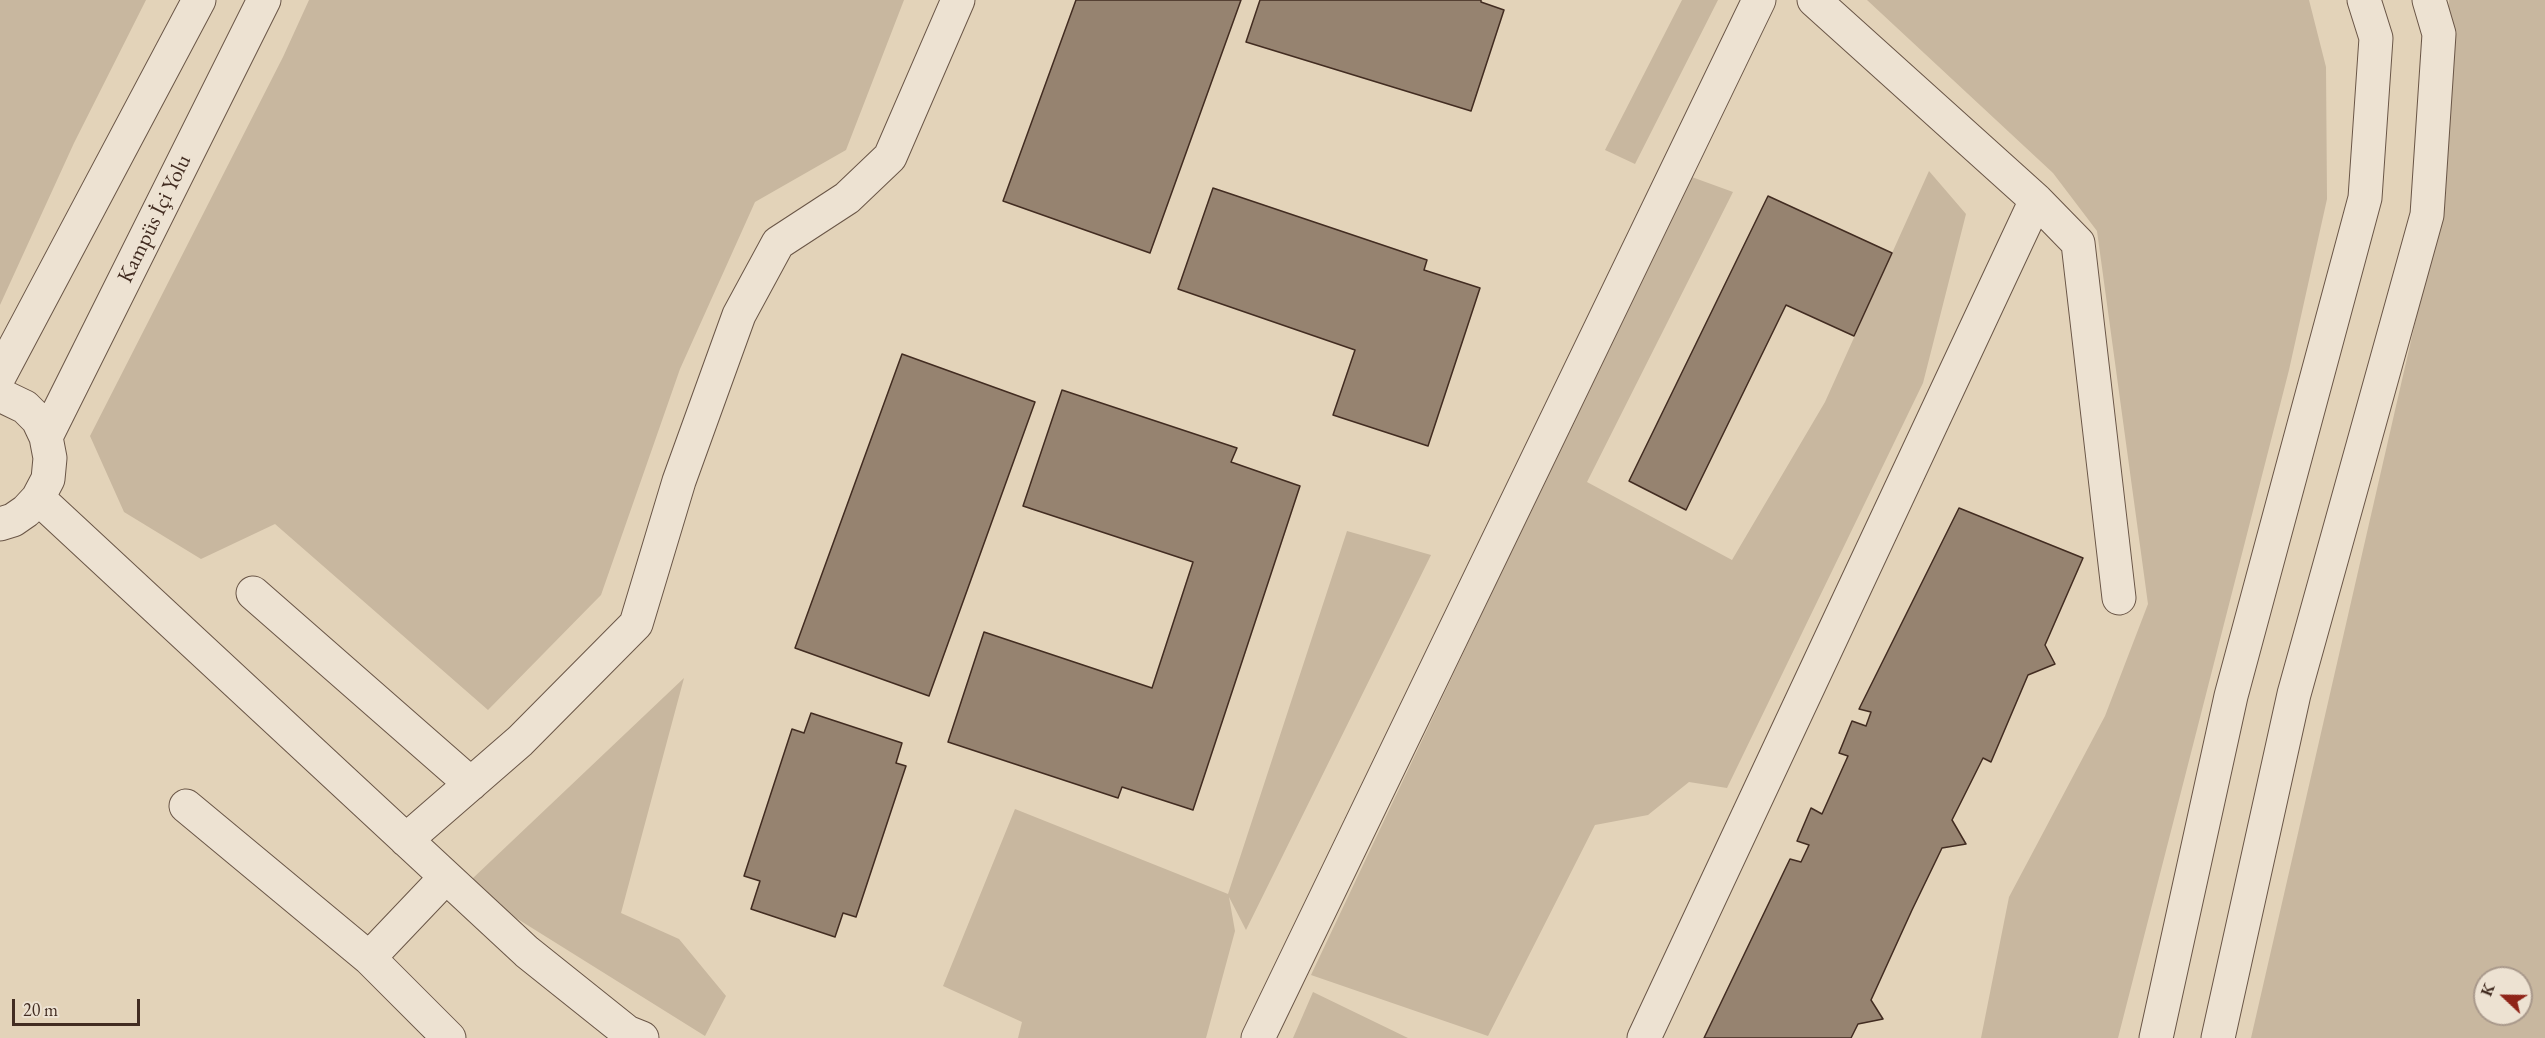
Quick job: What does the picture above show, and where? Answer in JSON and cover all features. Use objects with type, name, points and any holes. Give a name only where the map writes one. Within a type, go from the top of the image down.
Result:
[{"type":"street","points":[[0,375],[199,0]]},
{"type":"street","name":"Kampüs İçi Yolu","points":[[46,437],[264,0]]},
{"type":"street","points":[[406,840],[520,741],[636,624],[679,481],[739,315],[778,243],[847,198],[890,157],[958,0]]},
{"type":"street","points":[[1258,1038],[1759,0]]},
{"type":"street","points":[[1814,0],[2036,200],[2078,243],[2119,598]]},
{"type":"street","points":[[2156,1038],[2231,696],[2365,198],[2376,38],[2364,0]]},
{"type":"street","points":[[2218,1038],[2295,694],[2427,215],[2439,34],[2429,0]]},
{"type":"street","points":[[1644,1038],[2036,200]]},
{"type":"street","points":[[0,395],[25,407],[38,420],[46,437],[50,458],[48,479],[38,498],[26,511],[13,520],[0,524]]},
{"type":"street","points":[[38,498],[527,952],[631,1036]]},
{"type":"street","points":[[253,593],[471,783]]},
{"type":"street","points":[[186,806],[369,958],[449,1038]]},
{"type":"street","points":[[369,958],[446,877]]},
{"type":"shaded area","points":[[0,0],[146,0],[74,143],[0,305]]},
{"type":"shaded area","points":[[309,0],[904,0],[846,150],[755,202],[680,369],[601,595],[488,710],[275,524],[201,559],[124,512],[90,436],[283,57]]},
{"type":"shaded area","points":[[1682,0],[1718,0],[1635,164],[1605,150]]},
{"type":"shaded area","points":[[1867,0],[2309,0],[2326,67],[2327,199],[2289,370],[2118,1038],[1981,1038],[2009,897],[2105,716],[2148,604],[2097,231],[2053,173]]},
{"type":"shaded area","points":[[2449,0],[2545,0],[2545,1038],[2251,1038],[2427,271]]},
{"type":"shaded area","points":[[1929,171],[1966,214],[1923,383],[1727,788],[1689,782],[1648,815],[1595,825],[1488,1036],[1311,975],[1689,176],[1733,192],[1587,482],[1732,560],[1825,402]]},
{"type":"shaded area","points":[[1347,531],[1431,555],[1246,930],[1229,897],[1235,931],[1206,1038],[1018,1038],[1022,1022],[943,986],[1015,809],[1228,894]]},
{"type":"shaded area","points":[[684,678],[621,913],[679,939],[726,996],[705,1036],[508,913],[472,879]]},
{"type":"shaded area","points":[[1313,992],[1408,1038],[1293,1038]]},
{"type":"building","points":[[1076,0],[1241,0],[1150,253],[1003,201]]},
{"type":"building","points":[[1260,0],[1481,0],[1481,2],[1504,10],[1471,111],[1246,42]]},
{"type":"building","points":[[1213,188],[1427,260],[1424,270],[1480,288],[1428,446],[1333,415],[1355,350],[1178,289]]},
{"type":"building","points":[[1768,196],[1892,253],[1854,336],[1786,305],[1686,510],[1629,481]]},
{"type":"building","points":[[902,354],[1035,402],[929,696],[795,648]]},
{"type":"building","points":[[1062,390],[1237,448],[1231,462],[1300,486],[1193,810],[1122,787],[1118,798],[948,742],[984,632],[1152,688],[1193,562],[1023,506]]},
{"type":"building","points":[[1959,508],[2083,558],[2045,645],[2055,664],[2028,675],[1991,762],[1983,758],[1952,820],[1966,844],[1942,848],[1912,910],[1871,1000],[1883,1019],[1858,1024],[1851,1038],[1704,1038],[1790,859],[1801,862],[1809,845],[1797,841],[1811,808],[1822,814],[1848,756],[1839,753],[1852,721],[1866,726],[1871,712],[1859,709]]},
{"type":"building","points":[[811,713],[902,743],[896,763],[906,766],[856,917],[843,913],[835,937],[751,909],[760,881],[744,876],[792,729],[804,733]]}]
